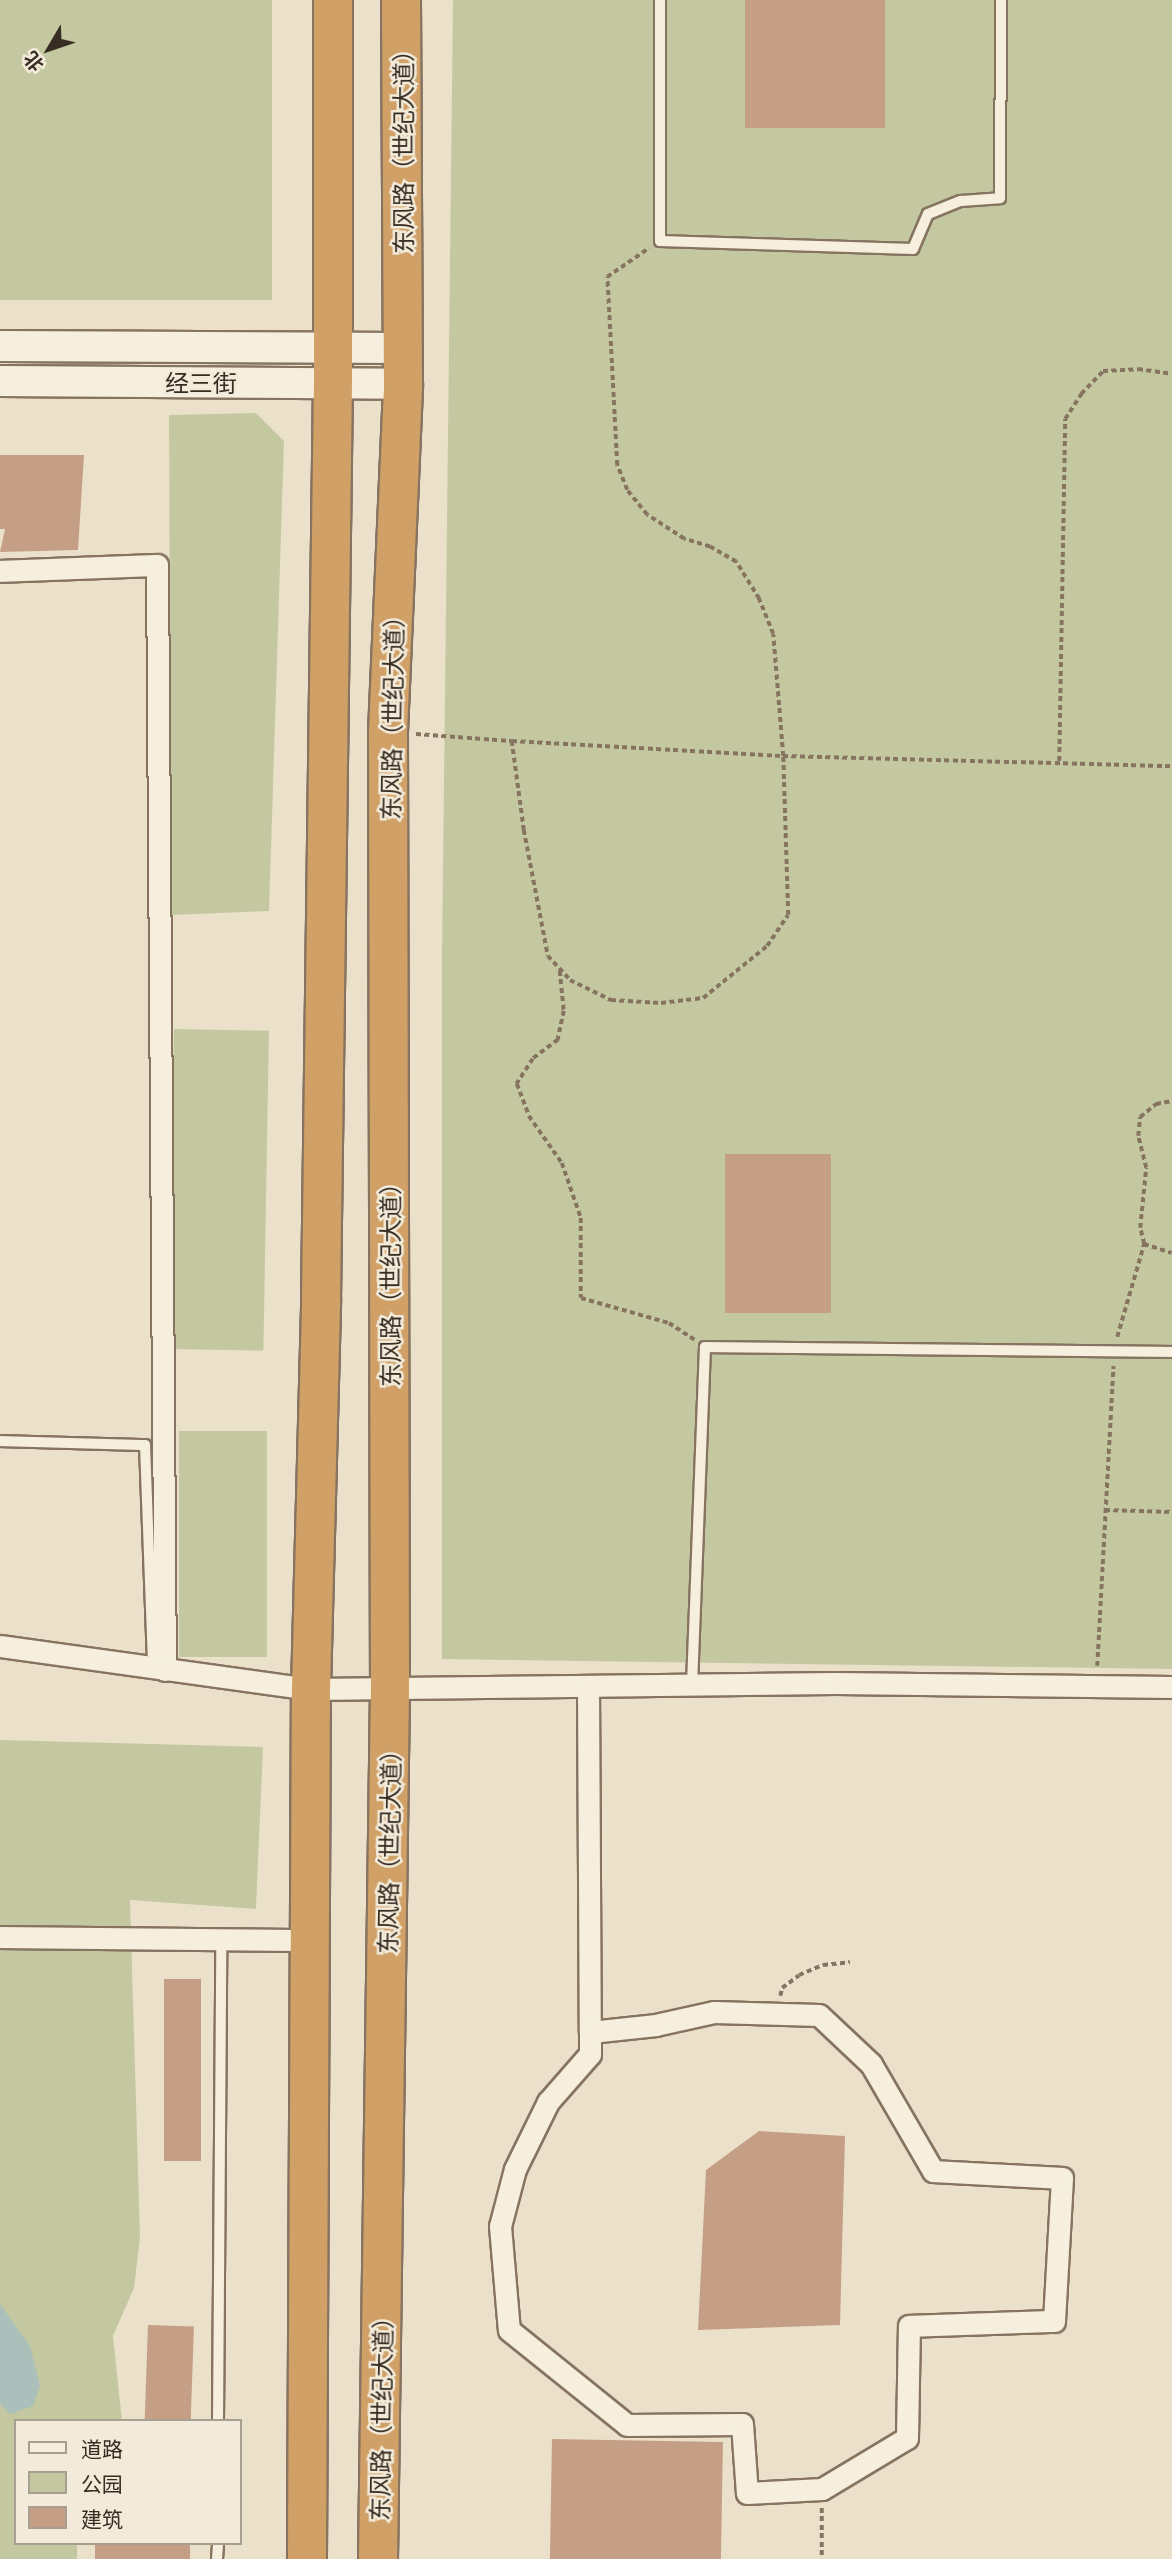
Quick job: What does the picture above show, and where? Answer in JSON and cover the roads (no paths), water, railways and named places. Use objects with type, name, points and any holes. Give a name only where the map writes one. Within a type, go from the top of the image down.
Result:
[{"type":"highway","points":[[307,2559],[312,1689],[321,1299],[333,365],[333,0]]},
{"type":"highway","name":"东风路（世纪大道）","points":[[378,2559],[390,1689],[388,732],[403,366],[401,0]]},
{"type":"main road","name":"经三街","points":[[0,346],[333,365],[403,366]]},
{"type":"main road","name":"经三街","points":[[0,381],[333,365]]},
{"type":"street","points":[[0,571],[157,565],[159,1668]]},
{"type":"street","points":[[0,1646],[312,1689],[836,1682],[1172,1687]]},
{"type":"street","points":[[588,1686],[590,2054],[548,2102],[512,2181],[500,2226],[509,2330],[627,2425],[742,2424],[747,2493],[822,2488],[907,2438],[909,2326],[1055,2321],[1062,2178],[933,2171],[871,2064],[819,2015],[714,2012],[656,2025],[590,2032]]},
{"type":"street","points":[[0,1937],[311,1940]]},
{"type":"lane","points":[[660,0],[660,241],[913,249],[929,214],[961,201],[1000,198],[1001,0]]},
{"type":"lane","points":[[692,1685],[705,1347],[1172,1352]]},
{"type":"lane","points":[[0,1441],[145,1444],[159,1668]]},
{"type":"lane","points":[[218,2419],[221,1938]]},
{"type":"water","points":[[0,2304],[30,2346],[40,2386],[33,2406],[10,2414],[0,2404]]}]
